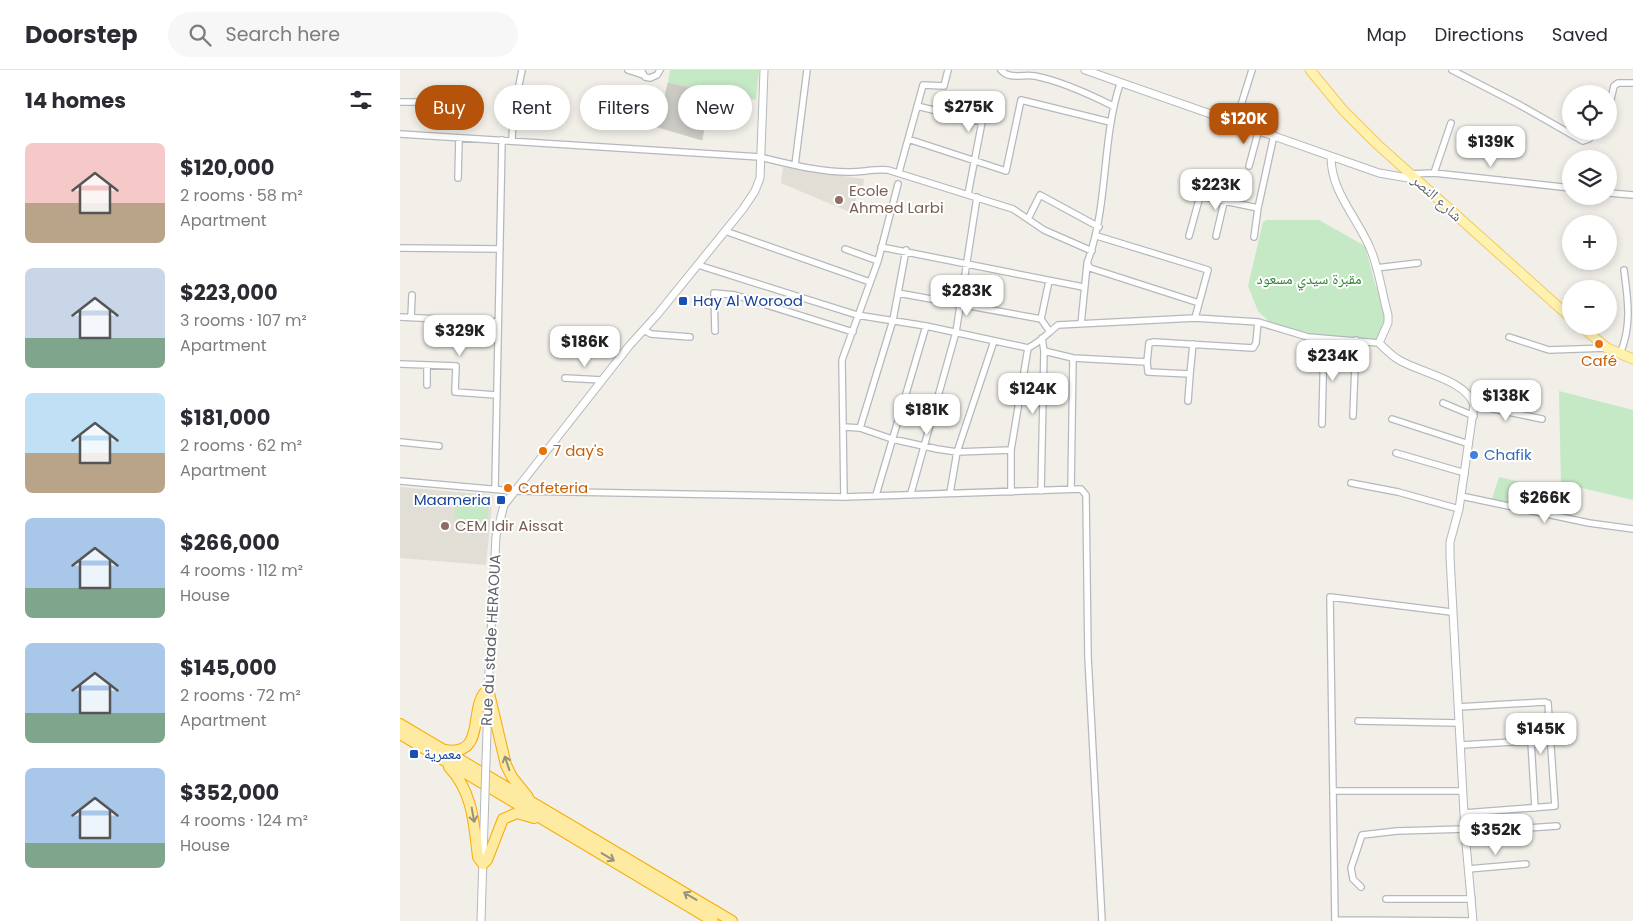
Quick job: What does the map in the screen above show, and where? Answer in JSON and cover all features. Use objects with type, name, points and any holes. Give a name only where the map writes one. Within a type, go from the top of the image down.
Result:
[{"type":"highway","points":[[442,754],[457,751],[470,742],[481,700],[488,689]]},
{"type":"highway","points":[[488,689],[506,765],[512,777],[534,803]]},
{"type":"highway","points":[[400,724],[442,754],[713,921]]},
{"type":"highway","points":[[400,734],[534,803],[732,921]]},
{"type":"highway","points":[[442,754],[468,794],[473,815],[478,857],[483,864],[487,860],[500,824],[509,814],[517,812],[563,830]]},
{"type":"main road","name":"شارع النصر","points":[[1310,70],[1343,110],[1412,176],[1562,310]]},
{"type":"main road","points":[[1592,335],[1607,348],[1633,359]]},
{"type":"street","points":[[512,141],[513,115],[522,70]]},
{"type":"street","points":[[628,70],[642,72],[653,78],[660,70]]},
{"type":"street","name":"Rue du stade HERAOUA","points":[[481,921],[488,689],[496,536],[504,505],[602,380],[698,265],[755,190],[760,178],[764,70]]},
{"type":"street","points":[[795,165],[807,70]]},
{"type":"street","points":[[899,172],[923,85],[944,86],[948,70]]},
{"type":"street","points":[[1001,70],[1005,74],[1042,78],[1084,92],[1113,106]]},
{"type":"street","points":[[1085,70],[1096,72],[1120,84],[1274,135],[1379,173],[1412,176],[1434,173],[1562,187]]},
{"type":"street","points":[[1236,122],[1252,70]]},
{"type":"street","points":[[1452,70],[1562,129]]},
{"type":"street","points":[[1615,85],[1618,83],[1633,84]]},
{"type":"street","points":[[1081,324],[1087,263],[1099,227],[1110,122],[1120,84]]},
{"type":"street","points":[[908,138],[974,162],[1006,171],[1021,100],[1110,122]]},
{"type":"street","points":[[400,102],[415,102]]},
{"type":"street","points":[[917,106],[982,122],[968,194]]},
{"type":"street","points":[[1434,173],[1451,123]]},
{"type":"street","points":[[1249,166],[1259,130]]},
{"type":"street","points":[[400,134],[760,157],[795,165],[850,172],[870,169],[899,172],[1013,209],[1044,230],[1092,251]]},
{"type":"street","points":[[1254,236],[1258,208],[1274,135]]},
{"type":"street","points":[[458,178],[459,138]]},
{"type":"street","points":[[495,488],[502,140]]},
{"type":"street","points":[[1331,157],[1331,165],[1342,199],[1371,248],[1388,315],[1388,322],[1379,343]]},
{"type":"street","points":[[844,497],[842,360],[878,261],[898,184]]},
{"type":"street","points":[[1617,194],[1633,195]]},
{"type":"street","points":[[1028,219],[1040,195],[1099,227]]},
{"type":"street","points":[[1189,236],[1200,196],[1258,208]]},
{"type":"street","points":[[911,493],[956,332],[977,197]]},
{"type":"street","points":[[1216,236],[1224,202]]},
{"type":"street","points":[[725,231],[870,282]]},
{"type":"street","points":[[1097,236],[1208,270],[1195,318]]},
{"type":"street","points":[[881,246],[1083,288]]},
{"type":"street","points":[[400,248],[500,249]]},
{"type":"street","points":[[845,249],[878,261]]},
{"type":"street","points":[[860,428],[893,320],[906,251]]},
{"type":"street","points":[[1087,263],[1090,268],[1199,303]]},
{"type":"street","points":[[1376,268],[1418,264]]},
{"type":"street","points":[[698,265],[857,315],[926,326],[1028,348],[1037,344],[1058,325],[1195,318],[1258,322],[1308,337],[1379,343],[1399,360],[1460,387],[1472,396],[1474,416],[1470,444],[1459,509],[1450,542],[1452,612],[1465,830],[1473,921],[1335,920],[1330,597],[1452,612]]},
{"type":"street","points":[[1620,354],[1628,336],[1630,307],[1624,270]]},
{"type":"street","points":[[1041,320],[1049,281]]},
{"type":"street","points":[[715,331],[714,293],[735,295],[853,332]]},
{"type":"street","points":[[898,293],[1041,320],[1050,332]]},
{"type":"street","points":[[411,318],[412,294]]},
{"type":"street","points":[[400,317],[498,322]]},
{"type":"street","points":[[1190,374],[1148,372],[1147,362],[1151,342],[1253,348],[1256,343],[1258,322]]},
{"type":"street","points":[[876,495],[926,326]]},
{"type":"street","points":[[644,330],[651,334],[690,337]]},
{"type":"street","points":[[1509,337],[1549,350],[1607,348]]},
{"type":"street","points":[[1041,491],[1044,351],[1042,338]]},
{"type":"street","points":[[1322,424],[1324,339]]},
{"type":"street","points":[[1353,416],[1356,340]]},
{"type":"street","points":[[950,493],[958,452],[994,341]]},
{"type":"street","points":[[1188,401],[1194,344]]},
{"type":"street","points":[[1011,492],[1011,450],[1028,348]]},
{"type":"street","points":[[1044,351],[1073,358],[1147,362]]},
{"type":"street","points":[[1071,489],[1073,358]]},
{"type":"street","points":[[400,364],[456,366],[455,392],[496,395]]},
{"type":"street","points":[[427,385],[428,365]]},
{"type":"street","points":[[566,378],[602,380]]},
{"type":"street","points":[[1444,404],[1474,416]]},
{"type":"street","points":[[1474,405],[1542,418]]},
{"type":"street","points":[[1392,420],[1470,444]]},
{"type":"street","points":[[844,427],[860,428],[892,439],[958,452],[1011,450]]},
{"type":"street","points":[[400,442],[439,446]]},
{"type":"street","points":[[1396,453],[1465,473]]},
{"type":"street","points":[[400,481],[514,491],[844,497],[911,493],[1081,489],[1086,495],[1088,657],[1102,921]]},
{"type":"street","points":[[1351,484],[1398,492],[1459,509]]},
{"type":"street","points":[[1461,496],[1589,523],[1633,529]]},
{"type":"street","points":[[1458,707],[1546,703],[1555,806],[1464,812]]},
{"type":"street","points":[[1358,721],[1459,723]]},
{"type":"street","points":[[1461,745],[1531,741],[1535,808]]},
{"type":"street","points":[[1334,791],[1463,791]]},
{"type":"street","points":[[1361,886],[1353,879],[1351,868],[1362,835],[1397,831],[1557,826]]},
{"type":"street","points":[[1468,869],[1526,864]]},
{"type":"street","points":[[1386,899],[1472,899]]},
{"type":"shaded area","name":"Ecole Ahmed Larbi","points":[[783,167],[864,179],[863,187],[858,186],[854,214],[781,183]]},
{"type":"shaded area","name":"CEM Idir Aissat","points":[[400,487],[493,495],[486,565],[400,558]]},
{"type":"green space","points":[[670,70],[759,70],[756,100],[752,99],[752,85],[678,85],[668,83]]},
{"type":"green space","name":"مقبرة سيدي مسعود","points":[[1267,220],[1319,220],[1365,246],[1375,284],[1383,301],[1386,319],[1380,336],[1371,342],[1327,340],[1277,329],[1258,311],[1248,286],[1263,222]]},
{"type":"green space","points":[[1559,391],[1633,410],[1633,500],[1561,483]]},
{"type":"green space","points":[[1499,477],[1529,484],[1523,505],[1491,502]]},
{"type":"green space","points":[[456,496],[489,499],[487,521],[454,518]]},
{"type":"building","points":[[668,83],[678,85],[678,130],[704,130],[702,140],[667,130]]},
{"type":"place","name":"Ecole Ahmed Larbi","points":[[839,200]]},
{"type":"place","name":"Hay Al Worood","points":[[683,301]]},
{"type":"place","name":"Café","points":[[1599,344]]},
{"type":"place","name":"7 day's","points":[[543,451]]},
{"type":"place","name":"Chafik","points":[[1474,455]]},
{"type":"place","name":"Cafeteria","points":[[508,488]]},
{"type":"place","name":"Maameria","points":[[501,500]]},
{"type":"place","name":"CEM Idir Aissat","points":[[445,526]]},
{"type":"place","name":"معمرية","points":[[414,754]]}]
